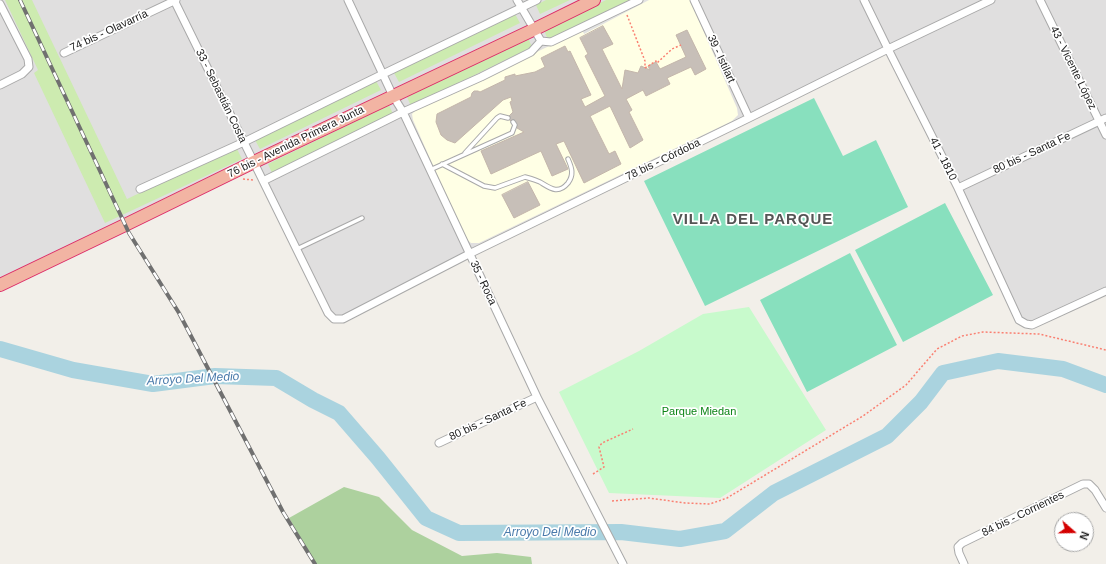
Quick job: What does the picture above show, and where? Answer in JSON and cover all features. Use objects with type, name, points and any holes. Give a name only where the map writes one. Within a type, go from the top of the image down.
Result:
[{"type":"highway","name":"76 bis - Avenida Primera Junta","points":[[0,285],[594,0]]},
{"type":"street","name":"74 bis - Olavarría","points":[[64,53],[175,0]]},
{"type":"street","name":"33 - Sebastián Costa","points":[[175,0],[328,313],[334,319]]},
{"type":"street","name":"35 - Roca","points":[[348,0],[393,96],[403,112],[537,397],[623,564]]},
{"type":"street","points":[[517,0],[541,41],[551,42],[639,0]]},
{"type":"street","name":"76 bis - Avenida Primera Junta","points":[[140,189],[244,142],[537,0]]},
{"type":"street","name":"39 - Istilart","points":[[694,0],[749,118]]},
{"type":"street","name":"41 - 1810","points":[[864,0],[958,188],[1019,320],[1026,324],[1032,325],[1106,291]]},
{"type":"street","name":"78 bis - Córdoba","points":[[334,319],[343,318],[470,254],[991,0]]},
{"type":"street","name":"43 - Vicente López","points":[[1040,0],[1102,120],[1106,135]]},
{"type":"street","points":[[0,4],[28,59],[29,67],[22,74],[0,85]]},
{"type":"street","name":"76 bis - Avenida Primera Junta","points":[[263,181],[403,112],[530,52],[541,41]]},
{"type":"street","name":"80 bis - Santa Fe","points":[[958,188],[1102,120]]},
{"type":"street","name":"80 bis - Santa Fe","points":[[439,443],[537,397]]},
{"type":"street","name":"84 bis - Corrientes","points":[[964,564],[958,547],[962,543],[1083,484],[1089,484],[1095,490],[1106,508]]},
{"type":"lane","points":[[464,154],[497,118],[500,116],[508,118]]},
{"type":"lane","points":[[430,170],[512,133],[515,125],[513,122]]},
{"type":"lane","points":[[442,164],[484,186],[495,188],[525,177],[557,190],[564,187],[572,175],[572,169],[568,159]]},
{"type":"lane","points":[[297,249],[362,218]]},
{"type":"path","points":[[624,7],[645,61],[644,68],[656,61],[657,63],[672,49],[681,45]]},
{"type":"path","points":[[612,500],[649,498],[685,503],[710,504],[727,498],[863,416],[906,385],[937,349],[962,336],[983,332],[1040,334],[1106,350]]},
{"type":"path","points":[[593,474],[604,467],[599,447],[602,443],[634,429]]},
{"type":"shaded area","points":[[0,0],[1106,0],[1106,291],[1032,325],[1019,320],[887,49],[343,319],[334,319],[253,162],[0,285]]},
{"type":"shaded area","points":[[630,0],[649,0],[584,34],[580,24]]},
{"type":"shaded area","points":[[646,0],[690,0],[737,108],[738,115],[732,121],[479,243],[471,243],[465,238],[413,120],[412,114],[416,110]]},
{"type":"green space","points":[[5,0],[32,0],[127,199],[236,147],[242,159],[105,223],[34,73],[38,70]]},
{"type":"green space","points":[[546,0],[570,0],[540,14],[536,5]]},
{"type":"green space","points":[[606,0],[630,0],[548,40],[544,30]]},
{"type":"green space","points":[[515,14],[520,23],[399,82],[394,73]]},
{"type":"green space","points":[[528,38],[532,47],[411,106],[407,97]]},
{"type":"green space","points":[[376,81],[381,90],[260,149],[255,140]]},
{"type":"green space","points":[[814,98],[843,156],[876,140],[908,207],[705,306],[644,181]]},
{"type":"green space","points":[[389,105],[393,114],[272,173],[268,164]]},
{"type":"green space","points":[[945,203],[993,295],[903,342],[855,250]]},
{"type":"green space","points":[[850,253],[897,345],[807,392],[760,300]]},
{"type":"green space","name":"Parque Miedan","points":[[749,307],[826,430],[720,498],[609,493],[559,392],[639,351],[703,314]]},
{"type":"green space","points":[[344,487],[379,497],[412,530],[462,556],[497,553],[531,557],[532,564],[316,564],[289,518]]},
{"type":"building","points":[[603,26],[613,44],[602,49],[622,89],[625,70],[638,73],[641,66],[650,70],[648,66],[656,62],[660,69],[686,57],[676,35],[687,30],[706,69],[695,75],[691,67],[667,78],[670,84],[646,96],[643,90],[626,99],[632,110],[629,112],[643,140],[630,148],[610,106],[590,116],[609,154],[615,151],[621,164],[584,183],[564,141],[556,144],[568,169],[552,176],[541,151],[491,174],[481,151],[524,132],[517,128],[518,126],[507,118],[513,112],[510,102],[512,101],[511,97],[503,100],[455,143],[447,140],[441,135],[436,122],[437,114],[471,97],[474,91],[480,92],[505,80],[505,77],[515,74],[515,76],[535,72],[545,67],[541,58],[565,46],[568,52],[570,51],[591,95],[581,99],[585,107],[605,96],[585,56],[588,54],[580,38]]},
{"type":"building","points":[[528,182],[540,205],[514,218],[502,195]]},
{"type":"waterway","name":"Arroyo Del Medio","points":[[0,349],[73,370],[153,384],[215,376],[276,378],[313,400],[339,413],[378,458],[426,518],[459,533],[621,532],[680,539],[725,531],[774,493],[887,436],[921,402],[943,373],[998,361],[1063,369],[1106,385]]},
{"type":"railway","points":[[20,0],[129,233],[179,313],[283,512],[315,564]]},
{"type":"district","name":"VILLA DEL PARQUE","points":[[753,220]]}]
